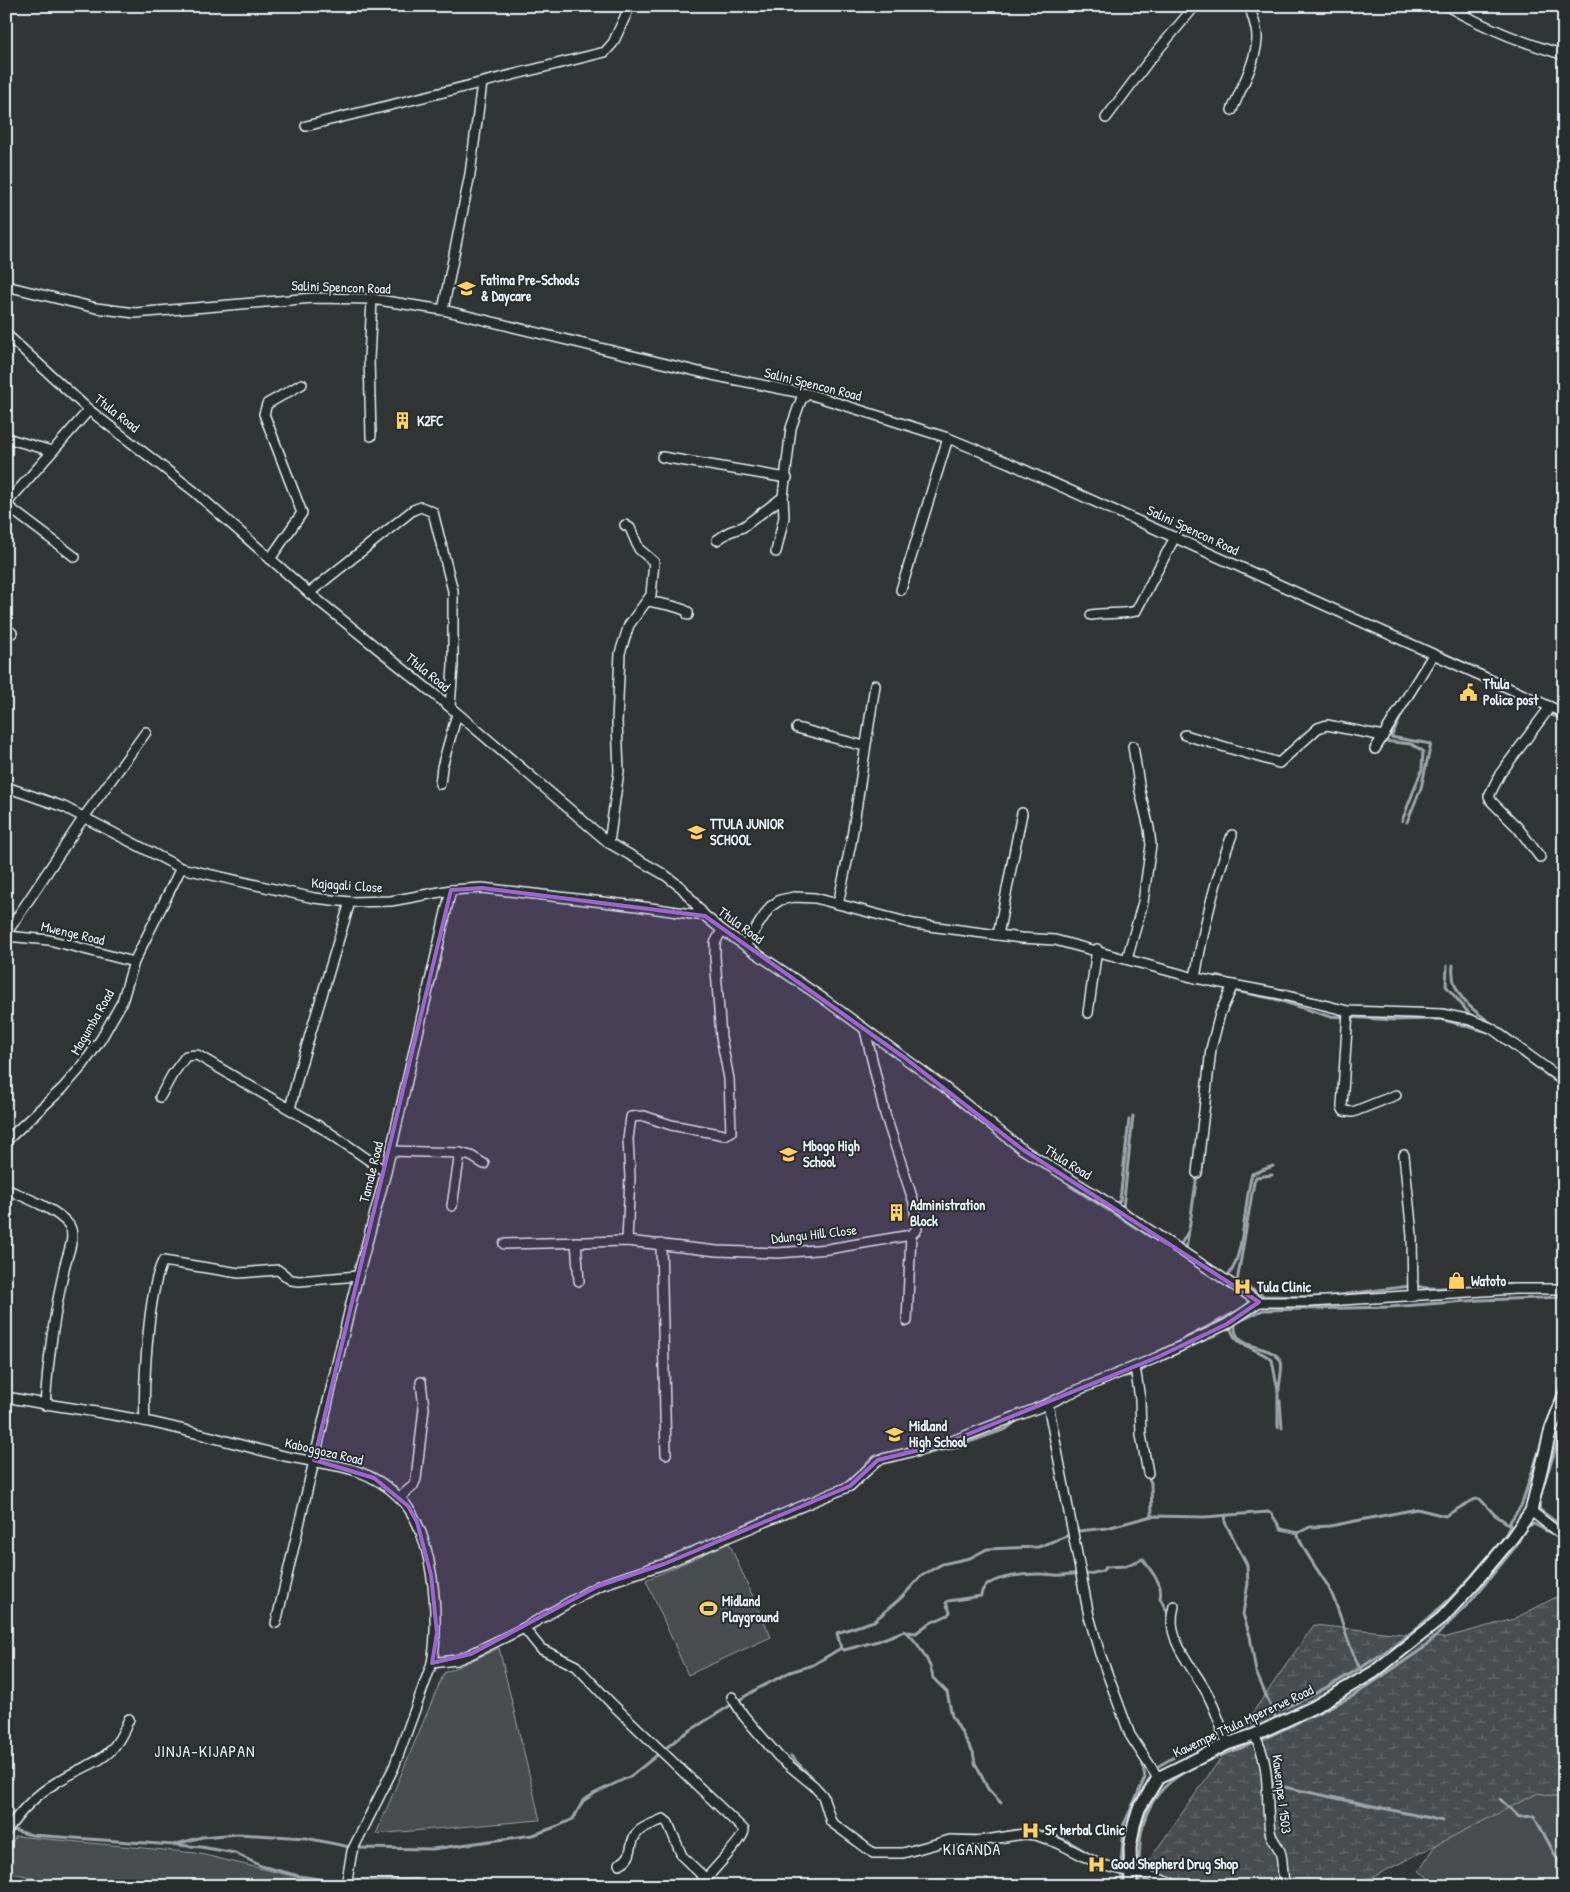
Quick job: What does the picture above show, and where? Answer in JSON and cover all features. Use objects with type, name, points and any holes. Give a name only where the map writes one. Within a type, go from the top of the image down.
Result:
[{"type":"street","points":[[306,126],[605,52],[613,43],[630,6]]},
{"type":"street","points":[[1106,118],[1148,62],[1195,6]]},
{"type":"street","points":[[1232,110],[1254,58],[1258,39],[1256,20],[1250,6]]},
{"type":"street","points":[[1448,6],[1483,24],[1564,54]]},
{"type":"street","points":[[443,310],[470,174],[482,83]]},
{"type":"street","name":"Salini Spencon Road","points":[[6,286],[96,308],[135,314],[274,300],[313,298],[372,299],[443,310],[712,376],[808,394],[948,438],[1009,463],[1564,713]]},
{"type":"street","points":[[371,436],[369,359],[372,299]]},
{"type":"street","name":"Ttula Road","points":[[6,334],[89,410],[195,492],[309,593],[450,707],[609,843],[665,875],[682,888],[705,916],[722,930],[944,1087],[1022,1149],[1101,1198],[1260,1302]]},
{"type":"street","points":[[270,559],[302,513],[264,414],[264,408],[266,404],[302,384]]},
{"type":"street","points":[[776,552],[784,517],[783,498],[792,428],[801,400],[808,394]]},
{"type":"street","points":[[76,557],[6,504],[89,410]]},
{"type":"street","points":[[6,438],[52,452]]},
{"type":"street","points":[[901,590],[948,438]]},
{"type":"street","points":[[662,457],[787,478]]},
{"type":"street","points":[[717,540],[729,532],[743,527],[783,498]]},
{"type":"street","points":[[309,593],[413,510],[421,507],[433,512],[453,591],[453,666],[450,707]]},
{"type":"street","points":[[609,843],[618,771],[617,705],[620,654],[629,625],[651,595],[654,562],[639,549],[630,528],[625,525]]},
{"type":"street","points":[[1091,615],[1106,612],[1126,614],[1136,611],[1175,537]]},
{"type":"street","points":[[648,601],[681,607],[688,612],[688,615]]},
{"type":"street","points":[[1375,749],[1432,655]]},
{"type":"street","points":[[838,904],[851,843],[864,746],[875,684]]},
{"type":"street","points":[[1540,857],[1518,828],[1492,802],[1489,796],[1500,774],[1550,707]]},
{"type":"street","points":[[440,784],[442,767],[457,714]]},
{"type":"street","points":[[1185,735],[1280,763],[1318,728],[1327,725],[1383,736]]},
{"type":"street","points":[[796,728],[864,746]]},
{"type":"street","points":[[6,935],[84,817],[146,732]]},
{"type":"street","points":[[1127,959],[1143,902],[1151,837],[1140,791],[1133,746]]},
{"type":"street","name":"Kajagali Close","points":[[6,787],[84,817],[181,868],[314,898],[350,902],[391,901],[451,890],[482,888],[705,916]]},
{"type":"street","points":[[998,935],[1022,813]]},
{"type":"street","points":[[1196,978],[1201,944],[1222,860],[1232,835]]},
{"type":"street","name":"Magumba Road","points":[[6,1141],[63,1088],[83,1065],[122,1002],[134,962],[181,868]]},
{"type":"street","name":"Tamale Road","points":[[276,1623],[358,1276],[386,1172],[451,890]]},
{"type":"street","points":[[745,945],[763,914],[780,900],[801,897],[838,904],[914,924],[1055,940],[1097,949],[1196,978],[1275,993],[1348,1012],[1442,1014],[1471,1020],[1491,1028],[1564,1081]]},
{"type":"street","points":[[290,1109],[350,902]]},
{"type":"street","points":[[627,1241],[630,1117],[644,1116],[671,1125],[725,1135],[731,1132],[729,1079],[721,1037],[715,957],[715,943],[722,930]]},
{"type":"street","name":"Mwenge Road","points":[[6,935],[48,940],[134,962]]},
{"type":"street","points":[[1088,1013],[1097,949]]},
{"type":"street","points":[[1197,1173],[1211,1049],[1220,1014],[1233,985]]},
{"type":"street","points":[[1348,1012],[1342,1107],[1344,1111],[1353,1112],[1396,1095]]},
{"type":"street","points":[[865,1030],[885,1114],[914,1203],[917,1229],[911,1235],[908,1321]]},
{"type":"street","points":[[160,1097],[186,1056],[197,1056],[327,1131],[386,1172]]},
{"type":"street","points":[[391,1151],[460,1153],[471,1156],[484,1164]]},
{"type":"street","points":[[452,1206],[460,1153]]},
{"type":"street","points":[[1404,1155],[1412,1235],[1413,1296]]},
{"type":"street","points":[[6,1190],[60,1217],[71,1230],[72,1239],[65,1264],[48,1354],[45,1405]]},
{"type":"street","name":"Ddungu Hill Close","points":[[504,1244],[627,1241],[718,1251],[778,1254],[828,1249],[911,1235]]},
{"type":"street","points":[[576,1242],[579,1281]]},
{"type":"street","points":[[661,1244],[666,1454]]},
{"type":"street","points":[[145,1421],[144,1385],[152,1306],[163,1261],[239,1273],[278,1270],[291,1280],[299,1281],[358,1276]]},
{"type":"street","points":[[432,1663],[456,1660],[471,1654],[524,1628],[598,1586],[664,1564],[850,1486],[878,1460],[944,1444],[1048,1404],[1135,1367],[1227,1324],[1260,1302],[1311,1302],[1506,1289],[1564,1289]]},
{"type":"street","points":[[1135,1367],[1140,1399],[1142,1447],[1148,1473]]},
{"type":"street","points":[[400,1497],[413,1486],[416,1479],[424,1408],[421,1382]]},
{"type":"street","name":"Kawempe Ttula Mpererwe Road","points":[[1158,1778],[1228,1744],[1254,1736],[1314,1707],[1374,1672],[1442,1618],[1512,1538],[1531,1510],[1551,1429],[1564,1396]]},
{"type":"street","name":"Kaboggoza Road","points":[[6,1397],[145,1421],[286,1456],[354,1469],[374,1478],[400,1497],[417,1522],[431,1575],[437,1633],[432,1663],[394,1767],[352,1852],[346,1886]]},
{"type":"street","points":[[1048,1404],[1089,1616],[1100,1654],[1130,1735],[1158,1778],[1139,1809],[1134,1824],[1130,1848],[1131,1886]]},
{"type":"street","points":[[1531,1510],[1564,1537]]},
{"type":"street","points":[[1174,1606],[1173,1619],[1177,1644],[1182,1656],[1208,1694],[1228,1744]]},
{"type":"street","points":[[524,1628],[541,1648],[576,1666],[611,1703],[744,1830],[741,1839],[703,1882],[682,1856],[668,1823],[663,1819],[638,1831],[633,1838],[630,1855],[624,1862],[619,1864]]},
{"type":"street","points":[[734,1701],[779,1757],[818,1791],[822,1796],[831,1822],[873,1853],[903,1853],[950,1840],[979,1841],[1024,1834],[1036,1835],[1058,1843],[1101,1865],[1150,1876],[1179,1886]]},
{"type":"street","points":[[6,1832],[16,1817],[37,1795],[59,1780],[101,1760],[111,1751],[121,1739],[130,1719]]},
{"type":"street","name":"Kawempe I 1503","points":[[1254,1736],[1263,1752],[1269,1800],[1270,1831],[1281,1854],[1285,1886]]},
{"type":"highlighted area","points":[[482,888],[705,916],[905,1058],[1022,1149],[1259,1302],[1227,1324],[1158,1357],[944,1444],[878,1460],[850,1486],[664,1564],[598,1586],[471,1654],[432,1663],[437,1633],[431,1575],[417,1522],[408,1506],[374,1478],[314,1460],[451,890]]},
{"type":"green space","name":"Midland Playground","points":[[729,1543],[771,1637],[688,1675],[646,1580]]},
{"type":"green space","points":[[1564,1593],[1564,1798],[1538,1793],[1373,1877],[1334,1886],[1131,1886],[1314,1625],[1443,1638],[1514,1619]]},
{"type":"green space","points":[[499,1648],[540,1820],[376,1834],[444,1673]]},
{"type":"green space","points":[[1478,1782],[1564,1789],[1564,1870],[1553,1886],[1440,1886],[1419,1871]]},
{"type":"green space","points":[[16,1836],[196,1853],[334,1886],[65,1886],[6,1871],[6,1851]]},
{"type":"waterway","points":[[1443,653],[1519,688]]},
{"type":"waterway","points":[[1477,678],[1512,694]]},
{"type":"waterway","points":[[1548,714],[1564,719]]},
{"type":"waterway","points":[[1401,716],[1391,737],[1431,744],[1421,788],[1407,822]]},
{"type":"waterway","points":[[1383,741],[1411,744],[1423,751],[1422,769],[1402,821]]},
{"type":"waterway","points":[[1487,794],[1485,802],[1491,806]]},
{"type":"waterway","points":[[1510,814],[1520,823]]},
{"type":"waterway","points":[[1453,965],[1453,980],[1458,992],[1466,1002],[1476,1012],[1521,1045]]},
{"type":"waterway","points":[[1447,966],[1446,986],[1473,1018]]},
{"type":"waterway","points":[[1217,976],[1233,981]]},
{"type":"waterway","points":[[1274,989],[1288,990],[1318,1000]]},
{"type":"waterway","points":[[1233,994],[1235,991],[1275,999],[1328,1016],[1395,1020],[1440,1019],[1492,1033]]},
{"type":"waterway","points":[[1411,1009],[1427,1009]]},
{"type":"waterway","points":[[1513,1049],[1564,1088]]},
{"type":"waterway","points":[[1123,1208],[1133,1116]]},
{"type":"waterway","points":[[1117,1204],[1120,1200],[1129,1120]]},
{"type":"waterway","points":[[1227,1277],[1233,1268],[1241,1243],[1252,1174],[1273,1166]]},
{"type":"waterway","points":[[1189,1252],[1186,1250],[1197,1175]]},
{"type":"waterway","points":[[1237,1282],[1254,1182],[1256,1177],[1272,1175]]},
{"type":"waterway","points":[[1070,1186],[1186,1259]]},
{"type":"waterway","points":[[1176,1243],[1181,1244],[1189,1230]]},
{"type":"waterway","points":[[1232,1279],[1264,1296],[1323,1297]]},
{"type":"waterway","points":[[1332,1296],[1410,1286],[1410,1284]]},
{"type":"waterway","points":[[1415,1285],[1434,1288],[1514,1285]]},
{"type":"waterway","points":[[1157,1353],[1245,1307],[1249,1303],[1248,1297]]},
{"type":"waterway","points":[[1240,1321],[1263,1310],[1390,1307],[1480,1300],[1564,1297]]},
{"type":"waterway","points":[[1564,1320],[1560,1332],[1564,1353]]},
{"type":"waterway","points":[[1232,1325],[1235,1324],[1236,1333],[1240,1339],[1277,1356],[1281,1362],[1279,1390]]},
{"type":"waterway","points":[[1226,1327],[1231,1329],[1233,1335],[1242,1344],[1272,1360],[1278,1391],[1278,1427]]},
{"type":"waterway","points":[[1138,1373],[1153,1363]]},
{"type":"waterway","points":[[1118,1377],[1134,1375]]},
{"type":"waterway","points":[[1509,1523],[1521,1506],[1564,1375]]},
{"type":"waterway","points":[[1035,1404],[1062,1393]]},
{"type":"waterway","points":[[1280,1401],[1282,1428]]},
{"type":"waterway","points":[[1001,1418],[1016,1412]]},
{"type":"waterway","points":[[916,1457],[936,1451],[961,1447],[969,1442],[1006,1429],[1019,1419]]},
{"type":"waterway","points":[[1541,1492],[1564,1424]]},
{"type":"waterway","points":[[907,1448],[924,1444]]},
{"type":"waterway","points":[[1139,1448],[1143,1463]]},
{"type":"waterway","points":[[1147,1474],[1151,1483],[1152,1516]]},
{"type":"waterway","points":[[1075,1527],[1079,1531],[1107,1528],[1152,1516],[1205,1517],[1268,1512],[1271,1513],[1281,1529],[1298,1533],[1310,1527],[1330,1526],[1417,1509],[1445,1516],[1475,1499],[1480,1499],[1495,1515],[1510,1525],[1505,1536],[1458,1590],[1409,1635],[1354,1672],[1325,1688],[1245,1726],[1226,1730]]},
{"type":"waterway","points":[[1538,1500],[1540,1510],[1564,1528]]},
{"type":"waterway","points":[[1226,1515],[1225,1522],[1247,1565],[1248,1583],[1243,1614],[1250,1636],[1256,1672],[1275,1716]]},
{"type":"waterway","points":[[1526,1526],[1534,1524],[1556,1536],[1564,1544]]},
{"type":"waterway","points":[[1266,1755],[1261,1740],[1353,1696],[1425,1647],[1470,1602],[1516,1546],[1526,1527]]},
{"type":"waterway","points":[[1298,1533],[1305,1551],[1333,1596],[1351,1650],[1361,1670]]},
{"type":"waterway","points":[[841,1648],[837,1633],[874,1621],[902,1597],[921,1576],[942,1564],[970,1558],[987,1549],[1038,1547],[1072,1534]]},
{"type":"waterway","points":[[1143,1559],[1156,1577],[1160,1587],[1160,1598],[1172,1621],[1174,1644],[1180,1657],[1207,1699],[1217,1726],[1217,1736],[1193,1746],[1155,1768],[1144,1753],[1124,1717],[1108,1675],[1091,1617],[1085,1575],[1102,1571],[1106,1567],[1125,1566],[1143,1559]]},
{"type":"waterway","points":[[907,1632],[916,1633],[928,1624],[948,1615],[950,1612],[946,1603],[948,1601],[981,1596],[984,1588],[1001,1579],[1037,1574],[1079,1574]]},
{"type":"waterway","points":[[356,1848],[433,1849],[533,1835],[558,1826],[573,1819],[583,1801],[595,1793],[631,1776],[681,1736],[757,1689],[790,1672],[813,1665],[841,1648],[844,1650],[878,1641],[904,1631],[913,1639],[922,1652],[930,1666],[933,1678],[947,1692],[952,1716],[973,1752],[975,1763],[988,1789],[1001,1803]]},
{"type":"waterway","points":[[1138,1871],[1142,1829],[1148,1810],[1158,1794],[1185,1772],[1201,1764],[1253,1743],[1255,1746]]},
{"type":"waterway","points":[[791,1756],[815,1781]]},
{"type":"waterway","points":[[1099,1859],[1121,1865],[1124,1824],[1145,1778],[1142,1760]]},
{"type":"waterway","points":[[1270,1778],[1275,1785],[1443,1821]]},
{"type":"waterway","points":[[1500,1799],[1519,1817],[1534,1816],[1564,1871]]},
{"type":"waterway","points":[[9,1829],[32,1835],[173,1845],[202,1837],[238,1834],[306,1838],[350,1847]]},
{"type":"waterway","points":[[1004,1833],[1028,1830],[1049,1833],[1089,1854]]},
{"type":"waterway","points":[[952,1836],[983,1836]]},
{"type":"waterway","points":[[177,1845],[235,1853],[261,1866],[299,1876],[341,1882]]},
{"type":"waterway","points":[[1119,1872],[1121,1872],[1123,1886]]},
{"type":"waterway","points":[[1140,1886],[1139,1879],[1143,1878]]},
{"type":"waterway","points":[[350,1882],[415,1880],[459,1886]]},
{"type":"place","name":"Fatima Pre-Schools & Daycare","points":[[467,288]]},
{"type":"place","name":"K2FC","points":[[403,421]]},
{"type":"place","name":"Ttula Police post","points":[[1469,692]]},
{"type":"place","name":"TTULA JUNIOR SCHOOL","points":[[696,832]]},
{"type":"place","name":"Mbogo High School","points":[[789,1154]]},
{"type":"place","name":"Administration Block","points":[[896,1213]]},
{"type":"place","name":"Watoto","points":[[1457,1281]]},
{"type":"place","name":"Tula Clinic","points":[[1243,1287]]},
{"type":"place","name":"Midland High School","points":[[895,1434]]},
{"type":"place","name":"Midland Playground","points":[[708,1609]]},
{"type":"place","name":"Sr herbal Clinic","points":[[1031,1830]]},
{"type":"place","name":"Good Shepherd Drug Shop","points":[[1097,1864]]},
{"type":"district","name":"JINJA-KIJAPAN","points":[[205,1751]]},
{"type":"district","name":"KIGANDA","points":[[972,1849]]}]
